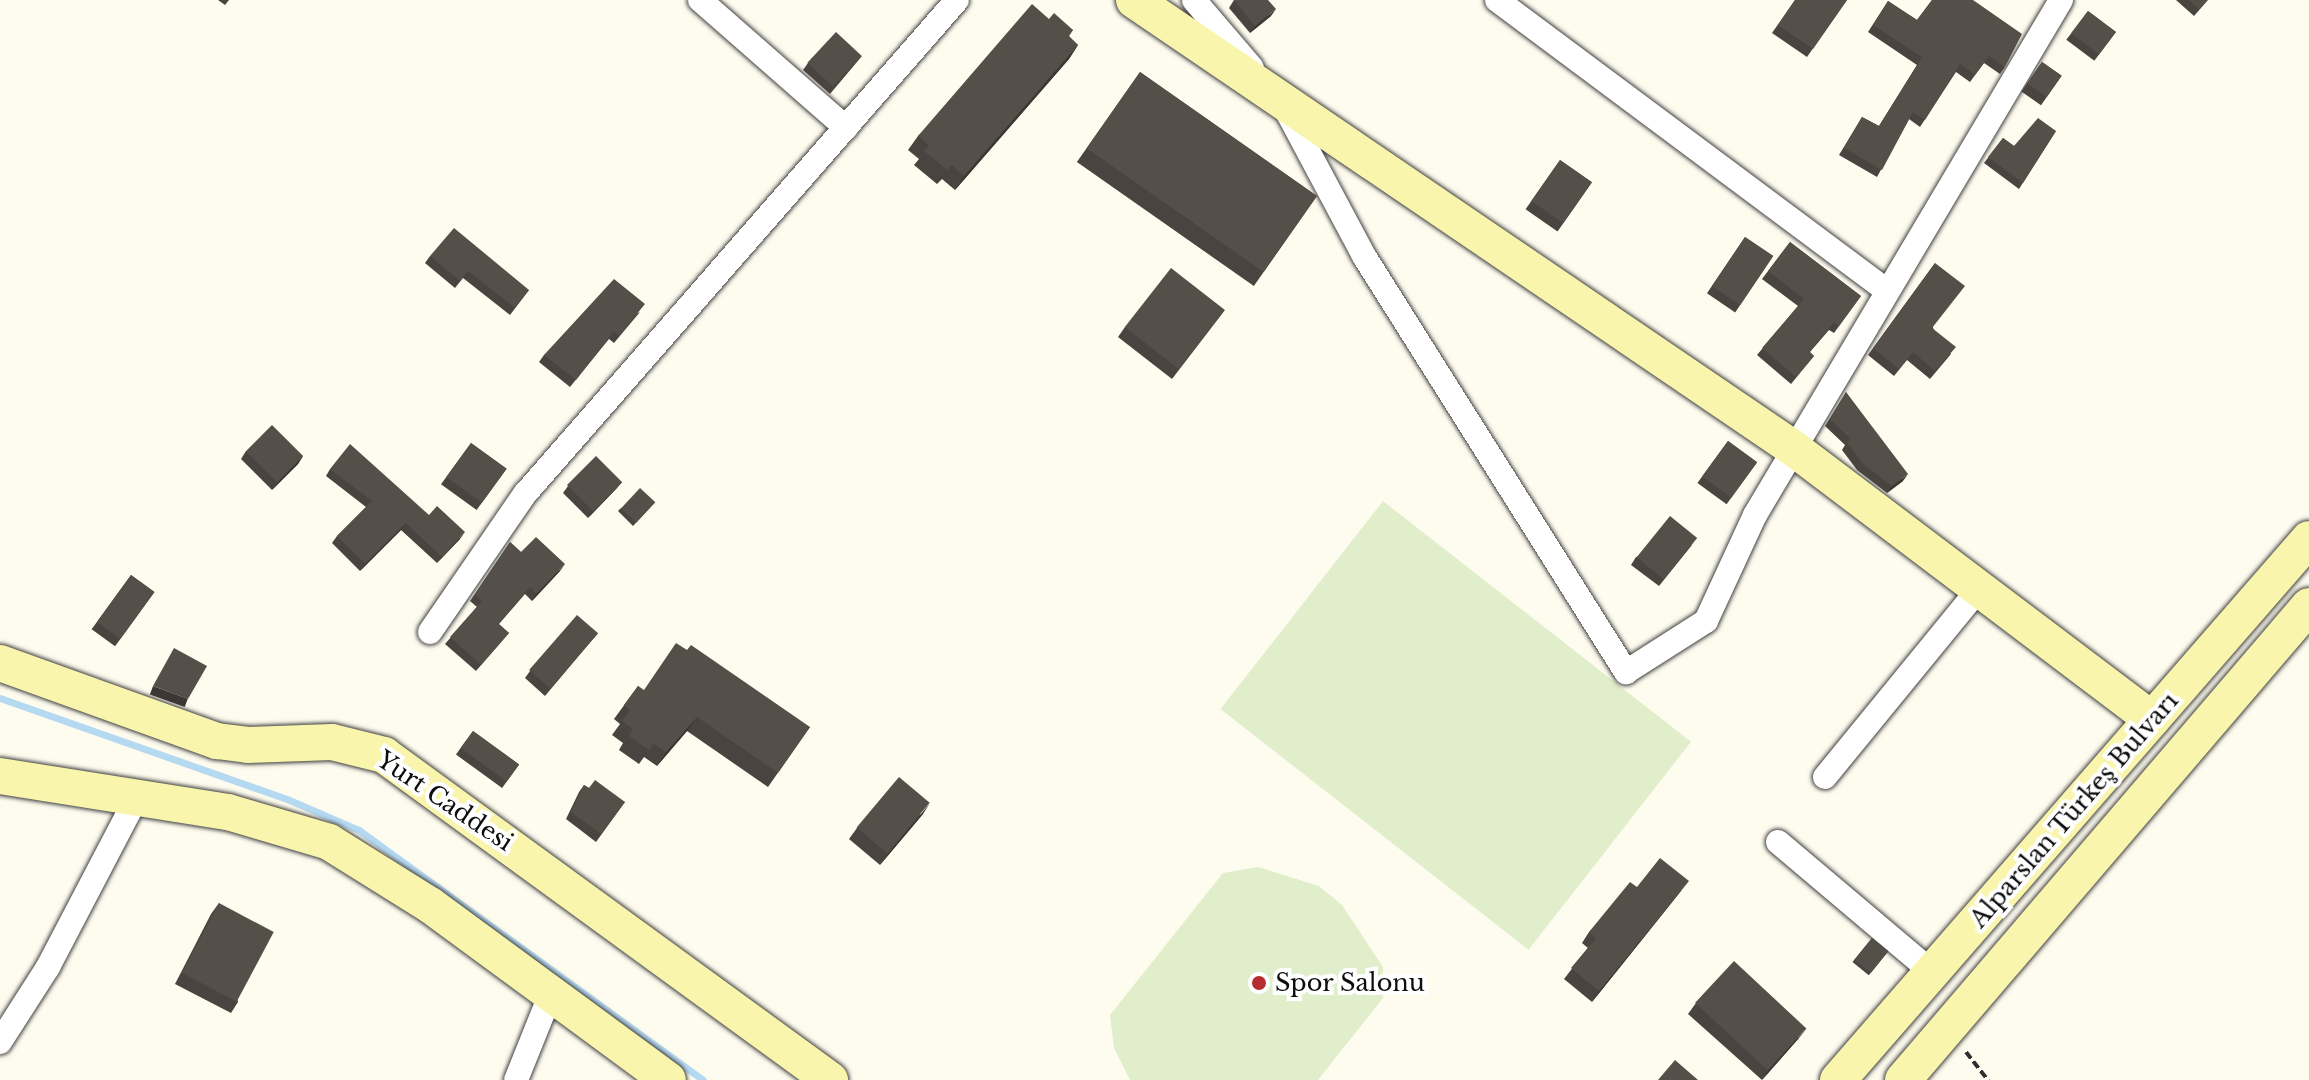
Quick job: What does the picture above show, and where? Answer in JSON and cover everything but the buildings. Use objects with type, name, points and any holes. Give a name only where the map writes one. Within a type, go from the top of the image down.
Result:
[{"type":"street","points":[[700,0],[846,128]]},
{"type":"street","points":[[430,632],[525,494],[957,0]]},
{"type":"street","points":[[1134,0],[1793,448],[2152,720]]},
{"type":"street","points":[[1194,0],[1276,97],[1364,256],[1626,672],[1706,621],[1755,515],[1793,448],[2061,0]]},
{"type":"street","points":[[1497,0],[1886,290]]},
{"type":"street","name":"Alparslan Türkeş Bulvarı","points":[[1838,1080],[2309,539]]},
{"type":"street","points":[[1825,777],[1979,589]]},
{"type":"street","points":[[1903,1080],[2309,606]]},
{"type":"street","name":"Yurt Caddesi","points":[[0,663],[217,741],[248,745],[332,742],[384,755],[830,1080]]},
{"type":"street","points":[[0,776],[272,822],[329,842],[430,905],[668,1080]]},
{"type":"street","points":[[0,1042],[48,967],[137,797]]},
{"type":"street","points":[[1778,842],[1933,973]]},
{"type":"street","points":[[516,1080],[551,993]]},
{"type":"path","points":[[1947,1028],[1988,1080]]},
{"type":"green space","points":[[1383,501],[1691,742],[1529,950],[1220,709]]},
{"type":"green space","name":"Spor Salonu","points":[[1258,867],[1319,886],[1342,905],[1383,967],[1383,998],[1318,1080],[1130,1080],[1114,1048],[1110,1015],[1223,873]]},
{"type":"waterway","points":[[0,698],[287,799],[359,830],[703,1080]]},
{"type":"place","name":"Spor Salonu","points":[[1259,983]]}]
